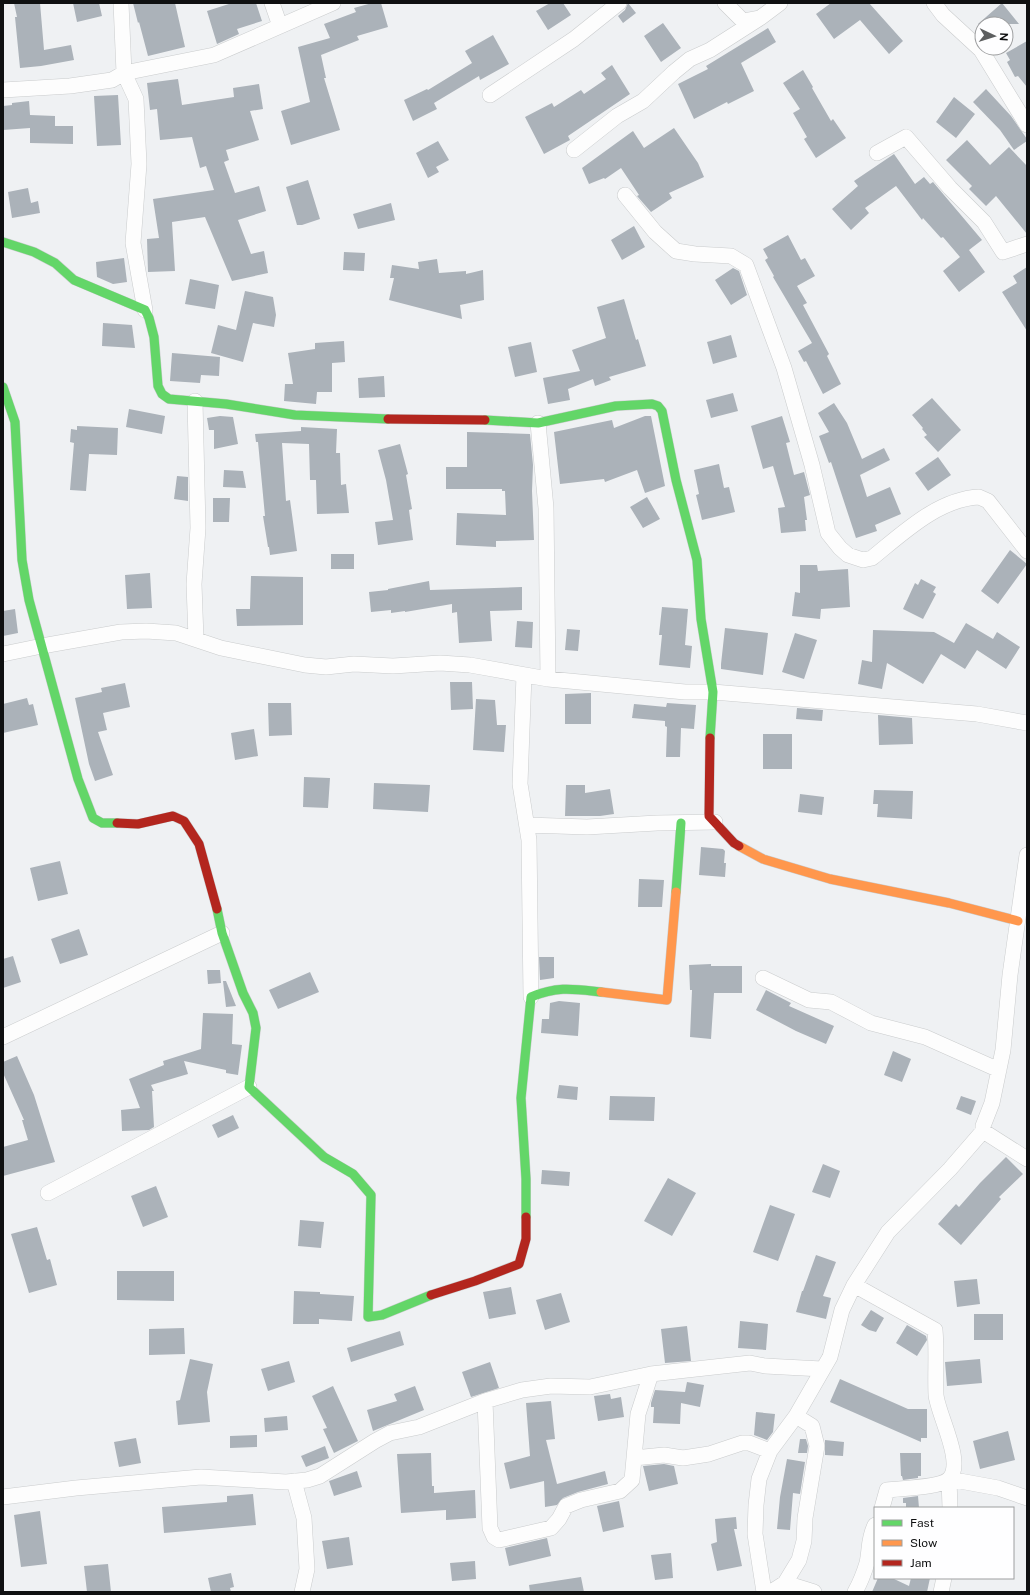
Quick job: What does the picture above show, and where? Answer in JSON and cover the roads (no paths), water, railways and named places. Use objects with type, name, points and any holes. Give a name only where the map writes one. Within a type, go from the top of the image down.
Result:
[{"type":"street","points":[[120,3],[124,73],[136,99],[139,164],[133,243],[146,310],[151,318],[154,330],[156,367],[160,393],[164,397],[170,399],[226,404],[296,414],[398,420],[432,419],[521,421],[538,423],[616,406],[652,404],[658,406],[662,411],[676,480],[697,560],[701,619],[713,692],[709,754],[709,816],[734,843],[763,859],[830,879],[876,887],[948,903],[1018,921]]},
{"type":"street","points":[[272,3],[280,26]]},
{"type":"street","points":[[3,90],[70,86],[112,80],[124,73],[214,55],[333,3]]},
{"type":"street","points":[[490,95],[574,39],[619,3]]},
{"type":"street","points":[[725,3],[743,21],[760,18]]},
{"type":"street","points":[[574,150],[617,116],[643,101],[690,59],[710,50],[760,18],[780,3]]},
{"type":"street","points":[[934,3],[943,15],[981,50],[1027,125]]},
{"type":"street","points":[[877,153],[906,137],[950,188],[984,222],[1003,252],[1027,244]]},
{"type":"street","points":[[625,195],[655,232],[676,251],[695,254],[731,256],[746,265],[784,368],[812,465],[828,533],[840,548],[848,555],[863,560],[872,558],[920,519],[950,504],[980,497],[988,501],[1027,551]]},
{"type":"street","points":[[3,242],[34,252],[54,263],[74,280],[146,310]]},
{"type":"street","points":[[3,388],[15,422],[22,560],[29,600],[78,779],[93,818],[102,823],[138,824],[173,816],[181,818],[184,821],[199,844],[215,900],[222,933],[243,992],[255,1020],[256,1028],[249,1087]]},
{"type":"street","points":[[195,401],[198,528],[194,584],[196,639]]},
{"type":"street","points":[[538,423],[546,508],[548,679]]},
{"type":"street","points":[[3,654],[121,632],[146,631],[176,633],[221,648],[326,667],[354,664],[393,666],[440,663],[470,665],[548,679],[685,692],[713,692],[978,714],[1027,723]]},
{"type":"street","points":[[249,1087],[324,1157],[353,1174],[371,1195],[368,1317],[382,1315],[436,1293],[476,1281],[519,1264],[526,1239],[526,1179],[521,1098],[531,997],[529,848],[527,825],[520,784],[524,675]]},
{"type":"street","points":[[527,825],[588,827],[715,822]]},
{"type":"street","points":[[531,997],[543,992],[566,988],[667,1000],[681,823]]},
{"type":"street","points":[[764,1592],[755,1534],[756,1505],[759,1479],[770,1451],[796,1416],[830,1357],[842,1310],[854,1285],[888,1232],[950,1169],[983,1131],[983,1126],[992,1104],[999,1070],[1027,855]]},
{"type":"street","points":[[3,1037],[222,933]]},
{"type":"street","points":[[763,978],[809,1000],[831,1002],[871,1023],[925,1038],[999,1070]]},
{"type":"street","points":[[48,1193],[249,1087]]},
{"type":"street","points":[[983,1131],[1027,1159]]},
{"type":"street","points":[[854,1285],[935,1330],[936,1395],[955,1456],[954,1471],[949,1480],[950,1507]]},
{"type":"street","points":[[3,1497],[76,1488],[201,1477],[294,1481],[307,1480],[320,1476],[390,1433],[419,1427],[485,1401],[522,1390],[551,1386],[590,1387],[651,1374],[750,1363],[765,1366],[822,1369]]},
{"type":"street","points":[[485,1401],[490,1528],[494,1538],[499,1540],[552,1528],[566,1506],[581,1500],[620,1491],[632,1480],[638,1414],[651,1374]]},
{"type":"street","points":[[771,1592],[785,1583],[799,1560],[804,1541],[805,1518],[817,1446],[812,1426],[796,1416]]},
{"type":"street","points":[[634,1458],[664,1455],[683,1458],[709,1454],[742,1443],[749,1443],[770,1451]]},
{"type":"street","points":[[882,1507],[887,1490],[936,1486],[949,1480],[998,1488],[1027,1498]]},
{"type":"street","points":[[294,1481],[304,1518],[307,1569],[302,1592]]},
{"type":"street","points":[[855,1592],[860,1583],[867,1562],[870,1535],[874,1528]]},
{"type":"street","points":[[941,1592],[944,1579]]},
{"type":"street","points":[[785,1583],[814,1592]]}]
